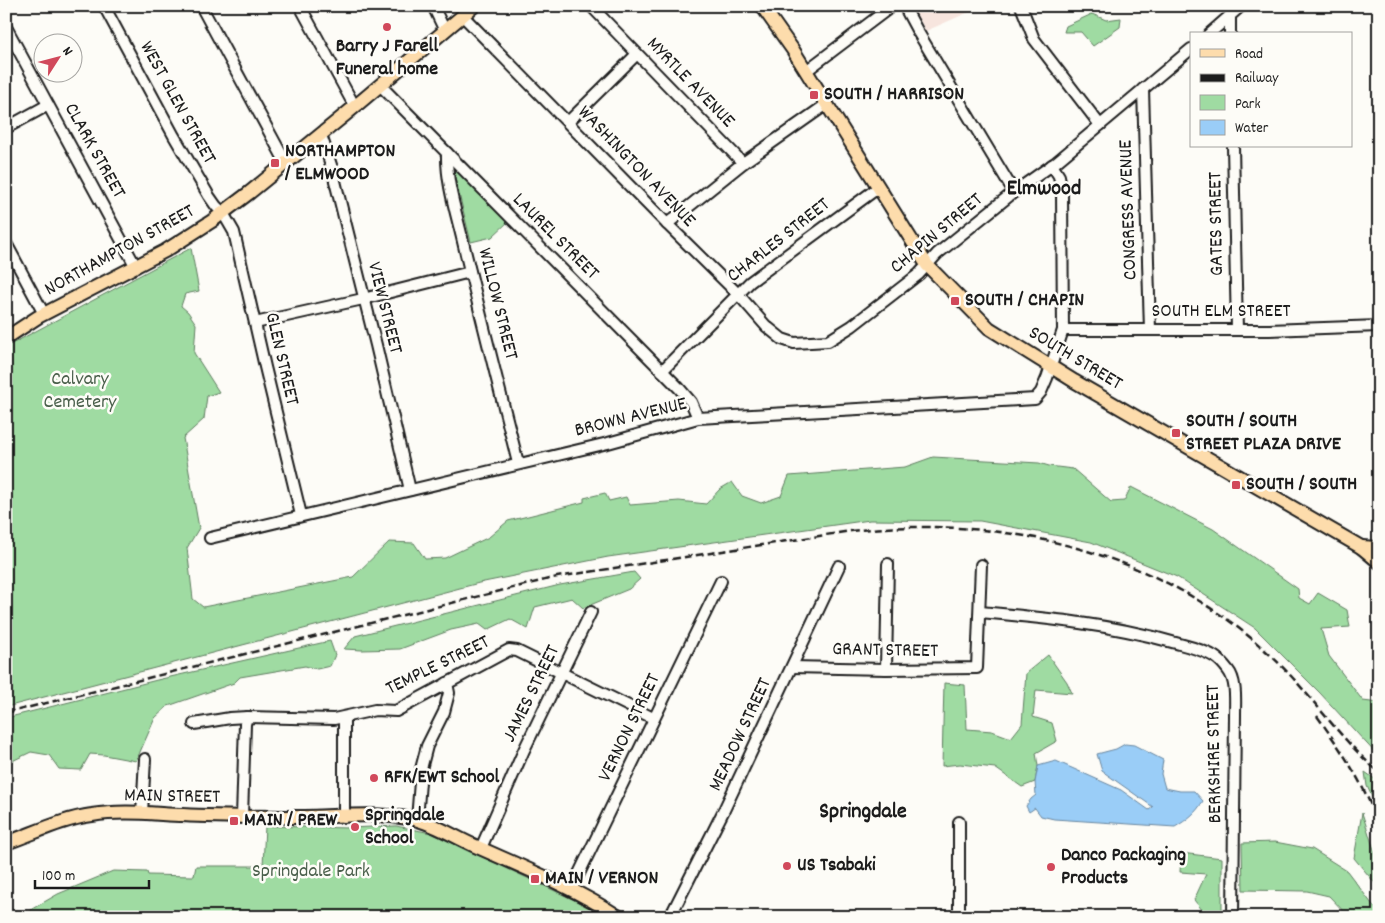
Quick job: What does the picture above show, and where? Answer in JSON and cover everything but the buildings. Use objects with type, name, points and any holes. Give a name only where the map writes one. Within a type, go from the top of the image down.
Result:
[{"type":"main road","name":"NORTHAMPTON STREET","points":[[6,338],[41,316],[188,238],[223,213],[322,135],[474,6]]},
{"type":"main road","name":"SOUTH STREET","points":[[762,6],[806,71],[927,265],[989,328],[1050,366],[1361,547],[1379,562]]},
{"type":"main road","name":"NORTHAMPTON STREET","points":[[6,329],[41,316]]},
{"type":"main road","points":[[1361,547],[1379,548]]},
{"type":"main road","points":[[1361,547],[1379,555]]},
{"type":"main road","name":"MAIN STREET","points":[[6,843],[65,820],[94,814],[142,813],[242,817],[382,816],[417,820],[434,825],[595,901],[619,917]]},
{"type":"street","name":"WEST GLEN STREET","points":[[104,6],[174,136],[209,196],[223,213]]},
{"type":"street","points":[[201,6],[286,163]]},
{"type":"street","points":[[300,6],[355,107]]},
{"type":"street","points":[[433,6],[445,31]]},
{"type":"street","name":"MYRTLE AVENUE","points":[[591,6],[744,163]]},
{"type":"street","points":[[806,71],[892,6]]},
{"type":"street","points":[[904,6],[1014,192]]},
{"type":"street","points":[[1021,6],[1034,39],[1100,125]]},
{"type":"street","points":[[1211,32],[1242,6]]},
{"type":"street","name":"WASHINGTON AVENUE","points":[[463,16],[738,294],[766,326],[786,342]]},
{"type":"street","points":[[1230,16],[1230,32]]},
{"type":"street","name":"CLARK STREET","points":[[6,27],[136,267]]},
{"type":"street","name":"CHAPIN STREET","points":[[786,342],[794,344],[822,342],[834,338],[919,274],[937,254],[1014,192],[1052,165],[1190,49]]},
{"type":"street","points":[[568,122],[638,54]]},
{"type":"street","name":"LAUREL STREET","points":[[381,86],[687,397],[698,418]]},
{"type":"street","name":"CONGRESS AVENUE","points":[[1143,89],[1150,330]]},
{"type":"street","points":[[667,224],[744,163],[827,104]]},
{"type":"street","points":[[6,128],[48,105]]},
{"type":"street","name":"VIEW STREET","points":[[322,135],[331,165],[410,490]]},
{"type":"street","name":"GATES STREET","points":[[1233,148],[1236,330]]},
{"type":"street","name":"WILLOW STREET","points":[[447,152],[446,164],[449,180],[470,272],[518,463]]},
{"type":"street","points":[[1050,366],[1063,330],[1062,192],[1059,176],[1052,165]]},
{"type":"street","name":"CHARLES STREET","points":[[662,371],[750,282],[879,187]]},
{"type":"street","name":"GLEN STREET","points":[[223,213],[234,232],[301,515]]},
{"type":"street","points":[[6,244],[41,316]]},
{"type":"street","points":[[255,323],[363,299],[470,272]]},
{"type":"street","name":"SOUTH ELM STREET","points":[[1063,330],[1236,330],[1379,326]]},
{"type":"street","name":"BROWN AVENUE","points":[[210,538],[616,441],[698,418],[1035,399],[1041,392],[1050,366]]},
{"type":"street","points":[[886,669],[888,564]]},
{"type":"street","points":[[980,612],[981,565]]},
{"type":"street","name":"MEADOW STREET","points":[[670,917],[724,810],[840,566]]},
{"type":"street","name":"VERNON STREET","points":[[571,890],[721,581]]},
{"type":"street","name":"JAMES STREET","points":[[481,848],[561,672],[591,612]]},
{"type":"street","name":"GRANT STREET","points":[[792,667],[977,668],[980,612]]},
{"type":"street","name":"BERKSHIRE STREET","points":[[980,612],[1047,618],[1153,637],[1216,657],[1230,672],[1234,687],[1235,714],[1233,917]]},
{"type":"street","name":"TEMPLE STREET","points":[[194,724],[247,717],[334,719],[375,710],[396,711],[509,650],[517,651],[653,718]]},
{"type":"street","points":[[417,820],[421,769],[427,746],[444,712],[449,694],[446,683]]},
{"type":"street","points":[[242,817],[245,724],[247,717]]},
{"type":"street","points":[[344,718],[344,817]]},
{"type":"street","points":[[142,813],[145,759]]},
{"type":"street","points":[[959,822],[959,917]]},
{"type":"shaded area","points":[[922,6],[983,6],[926,31],[914,11]]},
{"type":"green space","points":[[1092,14],[1106,20],[1121,18],[1120,27],[1093,46],[1081,32],[1064,32],[1066,26]]},
{"type":"green space","points":[[455,170],[460,172],[508,222],[492,237],[471,242],[454,174]]},
{"type":"green space","name":"Calvary Cemetery","points":[[191,248],[199,291],[185,294],[181,306],[188,312],[196,324],[194,353],[219,392],[207,396],[204,419],[183,438],[199,528],[187,548],[193,599],[203,607],[353,577],[389,542],[414,543],[425,559],[445,558],[489,537],[508,521],[584,502],[584,498],[605,493],[609,501],[626,497],[630,505],[679,501],[706,504],[720,489],[732,482],[742,496],[761,503],[781,496],[789,476],[905,467],[933,457],[1039,463],[1073,469],[1111,502],[1124,501],[1131,487],[1213,529],[1298,589],[1299,598],[1310,604],[1318,593],[1347,610],[1350,627],[1321,629],[1329,656],[1363,701],[1379,703],[1379,757],[1320,693],[1255,628],[1177,577],[1091,542],[980,521],[870,520],[608,557],[479,583],[6,707],[6,347]]},
{"type":"green space","points":[[634,572],[640,579],[629,589],[583,608],[572,598],[535,607],[528,629],[510,619],[487,630],[479,624],[451,630],[400,649],[344,649],[355,636],[560,585]]},
{"type":"green space","points":[[330,641],[335,655],[330,666],[317,669],[305,666],[240,677],[234,683],[168,706],[155,718],[136,761],[90,754],[81,770],[59,769],[49,755],[31,752],[6,764],[6,718],[157,680]]},
{"type":"green space","points":[[1048,655],[1067,682],[1072,693],[1036,690],[1033,717],[1052,723],[1057,741],[1036,753],[1038,766],[1035,782],[1022,787],[995,768],[960,764],[942,766],[944,683],[965,685],[967,729],[992,731],[1011,738],[1022,724],[1026,673]]},
{"type":"green space","points":[[1365,772],[1379,782],[1379,812],[1367,786]]},
{"type":"green space","points":[[1362,813],[1379,865],[1379,888],[1354,858]]},
{"type":"green space","name":"Springdale Park","points":[[265,826],[348,828],[396,826],[431,833],[598,911],[606,917],[28,917],[32,909],[58,894],[113,871],[147,872],[148,875],[194,876],[196,866],[263,866]]},
{"type":"green space","points":[[1275,842],[1312,849],[1347,871],[1378,912],[1379,917],[1349,917],[1329,896],[1307,891],[1243,890],[1242,843]]},
{"type":"green space","points":[[1181,853],[1222,858],[1222,917],[1203,917],[1203,911],[1194,900],[1206,874],[1180,872]]},
{"type":"water","points":[[1125,744],[1134,745],[1163,760],[1161,774],[1165,788],[1194,791],[1203,801],[1194,813],[1175,827],[1054,819],[1041,816],[1035,808],[1029,812],[1026,806],[1036,795],[1035,782],[1038,766],[1056,761],[1121,790],[1149,810],[1153,807],[1102,771],[1097,754],[1116,749]]},
{"type":"railway","points":[[6,713],[557,577],[851,531],[907,527],[963,528],[1019,535],[1073,547],[1126,565],[1177,588],[1224,617],[1268,653],[1283,667],[1350,744],[1379,772]]},
{"type":"railway","points":[[1317,716],[1360,782],[1379,826]]},
{"type":"place","name":"Barry J Farell Funeral home","points":[[387,27]]},
{"type":"place","name":"SOUTH / HARRISON","points":[[814,95]]},
{"type":"place","name":"NORTHAMPTON / ELMWOOD","points":[[275,163]]},
{"type":"place","name":"SOUTH / CHAPIN","points":[[955,301]]},
{"type":"place","name":"SOUTH / SOUTH STREET PLAZA DRIVE","points":[[1176,433]]},
{"type":"place","name":"SOUTH / SOUTH","points":[[1236,485]]},
{"type":"place","name":"RFK/EWT School","points":[[374,778]]},
{"type":"place","name":"MAIN / PREW","points":[[234,821]]},
{"type":"place","name":"Springdale School","points":[[355,827]]},
{"type":"place","name":"US Tsabaki","points":[[787,866]]},
{"type":"place","name":"Danco Packaging Products","points":[[1051,867]]},
{"type":"place","name":"MAIN / VERNON","points":[[535,879]]},
{"type":"district","name":"Elmwood","points":[[1044,189]]},
{"type":"district","name":"Springdale","points":[[863,812]]}]
